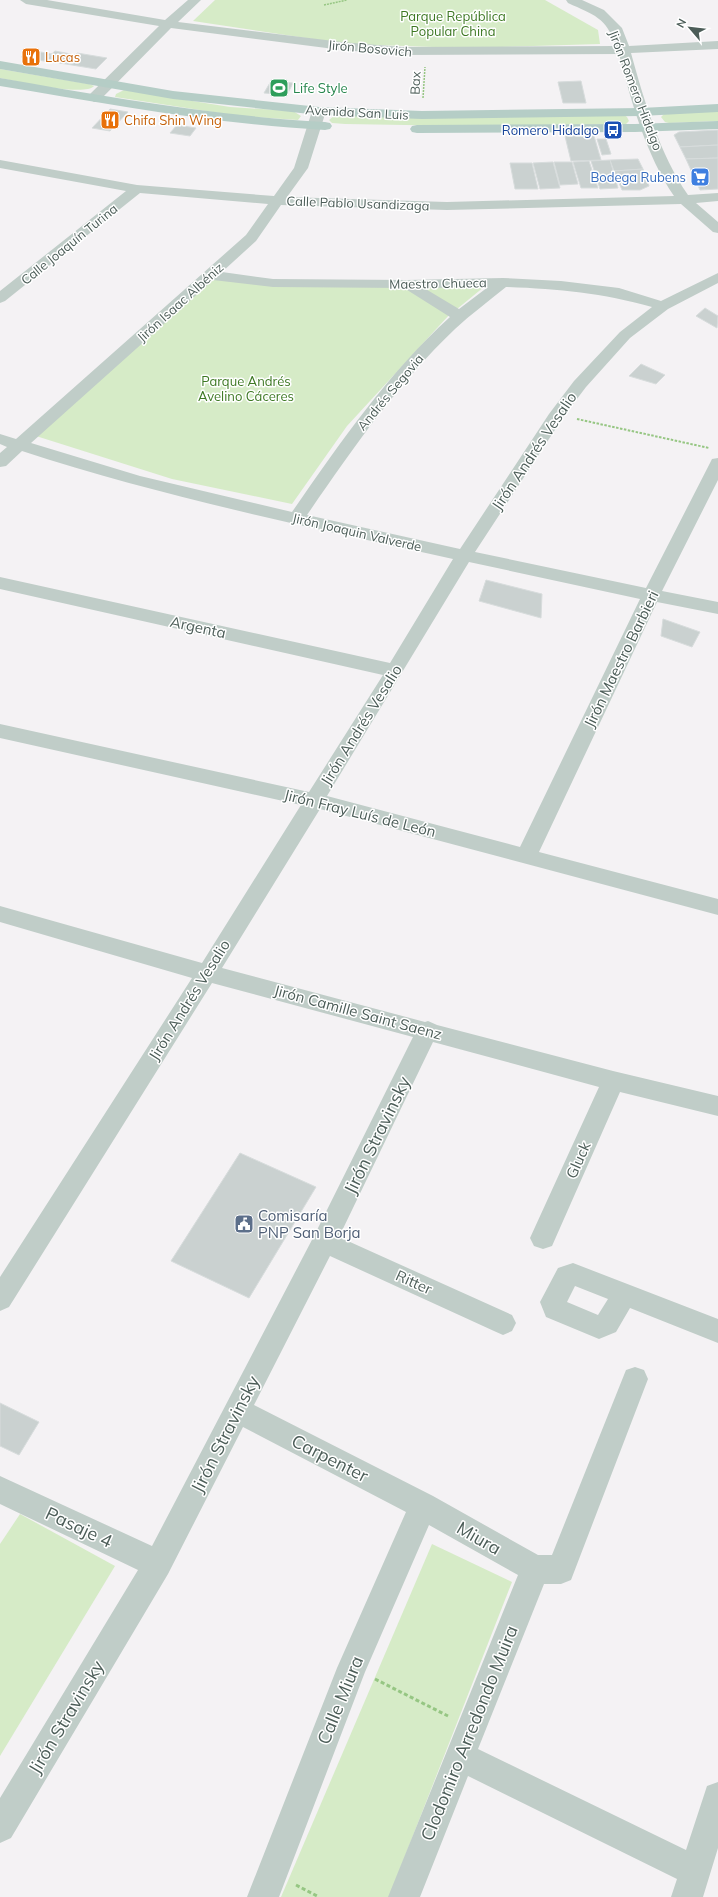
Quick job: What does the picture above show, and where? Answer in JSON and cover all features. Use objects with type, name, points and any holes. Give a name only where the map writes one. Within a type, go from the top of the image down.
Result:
[{"type":"main road","name":"Avenida San Luis","points":[[0,65],[173,94],[319,111],[422,115],[641,112],[718,108]]},
{"type":"main road","name":"Avenida San Luis","points":[[0,82],[235,119],[336,127]]},
{"type":"main road","name":"Avenida San Luis","points":[[401,129],[648,128],[718,125]]},
{"type":"street","name":"Jirón Bosovich","points":[[26,0],[168,24],[342,46],[426,52],[624,50],[718,45]]},
{"type":"street","points":[[94,98],[168,24],[195,0]]},
{"type":"street","name":"Jirón Romero Hidalgo","points":[[572,0],[600,13],[616,28],[624,50],[641,112],[673,184],[684,200],[718,229]]},
{"type":"street","name":"Jirón Isaac Albéniz","points":[[0,462],[251,238],[301,168],[319,111]]},
{"type":"street","name":"Calle Pablo Usandizaga","points":[[2,166],[137,189],[278,201],[447,206],[684,200],[718,197]]},
{"type":"street","name":"Calle Joaquín Turina","points":[[0,298],[137,189]]},
{"type":"street","name":"Maestro Chueca","points":[[211,275],[273,283],[407,284],[503,282],[561,285],[619,293],[663,306]]},
{"type":"street","name":"Jirón Andrés Vesalio","points":[[0,1299],[207,973],[464,556],[557,414],[580,384],[625,335],[663,306],[718,277]]},
{"type":"street","name":"Andrés Segovia","points":[[296,519],[355,434],[402,376],[460,316],[503,282]]},
{"type":"street","points":[[407,284],[460,316]]},
{"type":"street","name":"Jirón Joaquin Valverde","points":[[0,439],[159,486],[296,519],[464,556],[718,608]]},
{"type":"street","name":"Jirón Maestro Barbieri","points":[[526,856],[651,595],[714,456]]},
{"type":"street","name":"Argenta","points":[[0,583],[395,670]]},
{"type":"street","name":"Jirón Fray Luís de León","points":[[0,731],[313,800],[718,907]]},
{"type":"street","name":"Jirón Camille Saint Saenz","points":[[0,914],[207,973],[428,1030],[613,1081],[718,1106]]},
{"type":"street","name":"Jirón Stravinsky","points":[[0,1827],[158,1564],[324,1242],[428,1030]]},
{"type":"street","name":"Gluck","points":[[543,1238],[613,1081]]},
{"type":"street","name":"Ritter","points":[[324,1242],[504,1323]]},
{"type":"street","points":[[625,1294],[664,1308],[718,1331]]},
{"type":"street","points":[[535,1569],[561,1570],[635,1379]]},
{"type":"street","name":"Carpenter","points":[[237,1410],[423,1506]]},
{"type":"street","name":"Pasaje 4","points":[[0,1490],[158,1564]]},
{"type":"street","name":"Miura","points":[[423,1506],[535,1569]]},
{"type":"street","name":"Calle Miura","points":[[263,1897],[352,1668],[423,1506]]},
{"type":"street","name":"Clodomiro Arredondo Muira","points":[[404,1897],[459,1756],[472,1728],[535,1569]]},
{"type":"street","points":[[459,1756],[691,1884],[718,1798]]},
{"type":"path","points":[[324,5],[347,0]]},
{"type":"path","name":"Bax","points":[[422,115],[426,52]]},
{"type":"path","points":[[557,414],[714,456]]},
{"type":"path","points":[[352,1668],[472,1728]]},
{"type":"green space","name":"Parque República Popular China","points":[[215,0],[545,0],[598,30],[600,44],[463,48],[346,44],[193,21]]},
{"type":"green space","points":[[0,69],[94,86],[88,89],[78,90],[34,85],[0,78]]},
{"type":"green space","points":[[124,90],[230,107],[293,111],[301,116],[298,120],[239,116],[115,97],[116,94]]},
{"type":"green space","points":[[718,111],[718,121],[669,123],[665,122],[661,117],[665,113]]},
{"type":"green space","points":[[338,115],[624,115],[629,121],[626,124],[465,126],[345,124],[332,123],[329,120]]},
{"type":"green space","name":"Parque Andrés Avelino Cáceres","points":[[213,278],[404,287],[450,314],[347,426],[292,504],[172,479],[36,436]]},
{"type":"green space","points":[[490,282],[457,309],[416,286]]},
{"type":"green space","points":[[20,1514],[115,1566],[0,1756],[0,1544]]},
{"type":"green space","points":[[432,1544],[512,1582],[389,1897],[281,1897]]},
{"type":"building","points":[[29,50],[52,54],[44,61],[21,57]]},
{"type":"building","points":[[55,51],[76,55],[66,64],[44,61]]},
{"type":"building","points":[[77,53],[107,58],[96,69],[66,64]]},
{"type":"building","name":"Life Style","points":[[271,81],[293,83],[287,95],[264,93]]},
{"type":"building","points":[[581,81],[586,103],[563,103],[558,82]]},
{"type":"building","name":"Chifa Shin Wing","points":[[110,109],[128,112],[110,131],[92,128]]},
{"type":"building","points":[[177,125],[196,128],[190,136],[170,133]]},
{"type":"building","points":[[718,130],[718,145],[680,147],[674,135],[679,132]]},
{"type":"building","points":[[565,136],[594,136],[601,160],[571,161]]},
{"type":"building","points":[[597,139],[606,139],[611,154],[602,155]]},
{"type":"building","points":[[718,145],[718,158],[686,159],[680,147]]},
{"type":"building","points":[[718,158],[718,189],[700,190],[686,159]]},
{"type":"building","points":[[638,159],[643,169],[614,171],[610,160]]},
{"type":"building","points":[[610,160],[618,188],[600,189],[591,161]]},
{"type":"building","points":[[589,161],[598,188],[581,188],[573,162]]},
{"type":"building","points":[[553,162],[560,188],[540,189],[533,163]]},
{"type":"building","points":[[554,162],[572,162],[578,184],[560,185]]},
{"type":"building","points":[[510,163],[532,163],[538,189],[515,189]]},
{"type":"building","points":[[643,169],[649,186],[640,190],[622,190],[614,171]]},
{"type":"building","points":[[705,308],[718,316],[717,328],[696,316]]},
{"type":"building","points":[[641,364],[665,375],[656,384],[629,376]]},
{"type":"building","points":[[486,580],[542,594],[541,618],[479,601]]},
{"type":"building","points":[[663,619],[700,632],[692,647],[661,636]]},
{"type":"building","name":"Comisaría PNP San Borja","points":[[240,1153],[316,1187],[249,1298],[171,1261]]},
{"type":"building","points":[[0,1403],[39,1422],[19,1455],[0,1446]]},
{"type":"place","name":"Lucas","points":[[31,57]]},
{"type":"place","name":"Life Style","points":[[279,88]]},
{"type":"place","name":"Chifa Shin Wing","points":[[110,120]]},
{"type":"place","name":"Romero Hidalgo","points":[[613,130]]},
{"type":"place","name":"Bodega Rubens","points":[[700,177]]},
{"type":"place","name":"Comisaría PNP San Borja","points":[[244,1224]]}]
